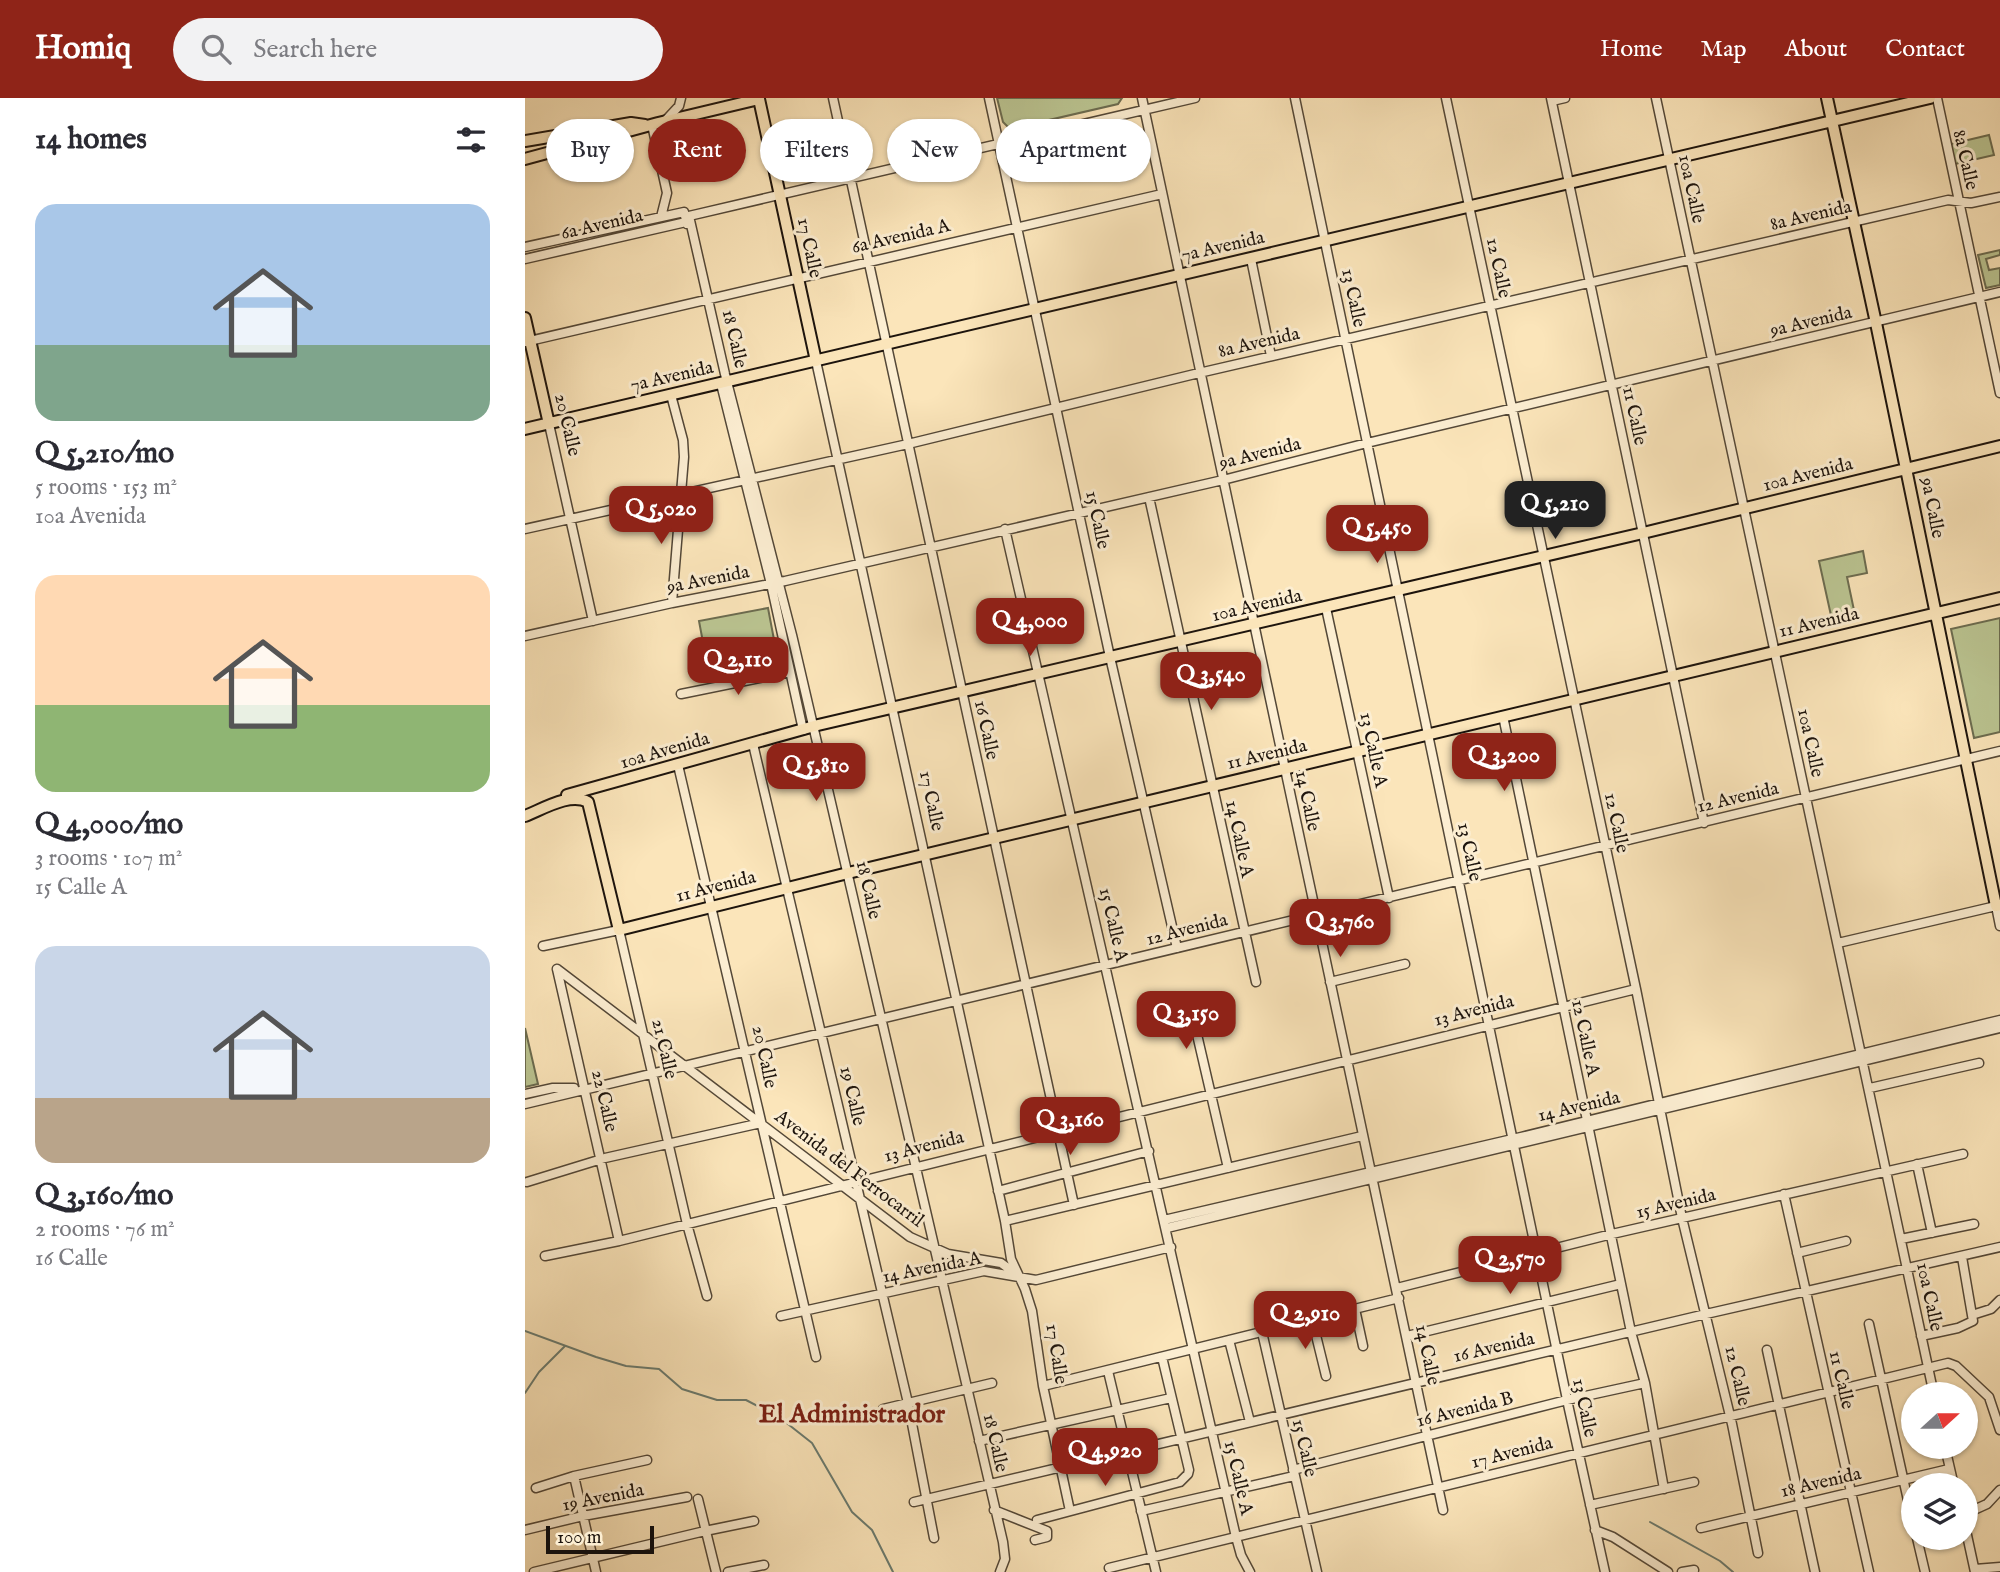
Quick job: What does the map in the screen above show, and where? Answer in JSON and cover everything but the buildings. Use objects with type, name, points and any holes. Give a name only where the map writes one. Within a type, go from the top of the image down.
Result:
[{"type":"main road","points":[[676,119],[761,98]]},
{"type":"main road","name":"17 Calle","points":[[761,98],[816,361]]},
{"type":"main road","name":"9a Calle","points":[[1827,98],[1998,905]]},
{"type":"main road","name":"7a Avenida","points":[[525,429],[1930,98]]},
{"type":"main road","points":[[525,141],[631,123],[648,125]]},
{"type":"main road","points":[[525,159],[648,126]]},
{"type":"main road","name":"20 Calle","points":[[525,318],[528,341],[549,424]]},
{"type":"main road","name":"10a Avenida","points":[[525,814],[583,790],[808,728],[1327,608],[2000,446]]},
{"type":"main road","name":"11 Avenida","points":[[619,930],[787,887],[2000,598]]},
{"type":"main road","points":[[591,808],[595,795],[618,782]]},
{"type":"main road","name":"10a Avenida","points":[[525,814],[571,798],[585,800],[591,808]]},
{"type":"main road","name":"21 Calle","points":[[591,808],[619,930]]},
{"type":"street","points":[[667,119],[681,98]]},
{"type":"street","name":"16 Calle","points":[[833,98],[837,119]]},
{"type":"street","name":"15 Calle","points":[[989,98],[996,130]]},
{"type":"street","name":"14 Calle","points":[[1142,98],[1443,1510]]},
{"type":"street","name":"6a Avenida","points":[[1106,119],[1195,98]]},
{"type":"street","name":"13 Calle","points":[[1295,98],[1512,1142],[1605,1572]]},
{"type":"street","name":"12 Calle","points":[[1446,98],[1636,989],[1682,1218],[1730,1416],[1758,1553]]},
{"type":"street","points":[[1551,100],[1565,98]]},
{"type":"street","name":"10a Calle","points":[[1656,98],[1931,1382]]},
{"type":"street","name":"8a Calle","points":[[1937,98],[2000,393]]},
{"type":"street","name":"11 Calle","points":[[1551,100],[1704,823]]},
{"type":"street","name":"6a Avenida","points":[[873,173],[996,145]]},
{"type":"street","points":[[661,217],[667,193],[664,182]]},
{"type":"street","name":"6a Avenida","points":[[525,259],[834,182]]},
{"type":"street","name":"16 Calle","points":[[851,182],[1074,1205]]},
{"type":"street","name":"15 Calle","points":[[1007,182],[1177,948]]},
{"type":"street","name":"6a Avenida A","points":[[528,341],[1162,194]]},
{"type":"street","name":"8a Avenida","points":[[525,529],[908,444],[1271,356],[1948,200],[1971,204],[2000,197]]},
{"type":"street","name":"6a Avenida","points":[[525,247],[661,217],[687,217]]},
{"type":"street","name":"18 Calle","points":[[687,217],[808,728]]},
{"type":"street","points":[[1251,258],[1271,356]]},
{"type":"street","name":"9a Avenida","points":[[525,636],[861,564],[1223,480],[2000,292]]},
{"type":"street","name":"17 Calle","points":[[816,361],[1005,1221],[1011,1259],[1033,1311],[1043,1387],[1070,1511]]},
{"type":"street","points":[[671,396],[683,440],[671,603]]},
{"type":"street","name":"20 Calle","points":[[549,424],[593,621]]},
{"type":"street","name":"14 Calle A","points":[[1149,497],[1255,982]]},
{"type":"street","name":"15 Calle A","points":[[1005,529],[1236,1537],[1250,1572]]},
{"type":"street","name":"18 Calle","points":[[775,583],[790,672],[848,873],[979,1441],[1005,1559],[1000,1572]]},
{"type":"street","name":"13 Calle A","points":[[1327,608],[1389,898]]},
{"type":"street","points":[[681,694],[790,672]]},
{"type":"street","name":"12 Calle A","points":[[1503,716],[1631,1332],[1645,1383],[1664,1489]]},
{"type":"street","name":"19 Calle","points":[[753,744],[908,1403],[934,1538]]},
{"type":"street","name":"12 Avenida","points":[[525,1104],[2000,751]]},
{"type":"street","name":"20 Calle","points":[[678,765],[816,1357]]},
{"type":"street","points":[[1838,943],[1998,905]]},
{"type":"street","name":"9a Calle","points":[[1998,905],[2000,926]]},
{"type":"street","name":"11 Avenida","points":[[543,946],[619,930]]},
{"type":"street","name":"21 Calle","points":[[619,930],[687,1224],[707,1296]]},
{"type":"street","points":[[1330,982],[1405,964]]},
{"type":"street","name":"Avenida del Ferrocarril","points":[[557,969],[910,1237],[964,1258],[1001,1264],[1019,1275]]},
{"type":"street","name":"22 Calle","points":[[557,969],[619,1241]]},
{"type":"street","name":"13 Avenida","points":[[545,1256],[619,1241],[1636,989]]},
{"type":"street","points":[[1189,1000],[1227,1168]]},
{"type":"street","name":"14 Avenida","points":[[1165,1224],[1863,1058],[2000,1020]]},
{"type":"street","points":[[1863,1058],[2000,1028]]},
{"type":"street","points":[[1870,1088],[1979,1063]]},
{"type":"street","name":"12 Avenida","points":[[525,1094],[553,1088],[585,1088]]},
{"type":"street","points":[[527,1182],[600,1159],[761,1123]]},
{"type":"street","points":[[1005,1221],[1362,1136]]},
{"type":"street","points":[[998,1191],[1149,1151]]},
{"type":"street","name":"15 Avenida","points":[[1397,1288],[1612,1234],[1963,1154]]},
{"type":"street","points":[[1917,1164],[1931,1233]]},
{"type":"street","name":"11 Calle","points":[[1784,1194],[1869,1572]]},
{"type":"street","points":[[1901,1239],[1975,1224]]},
{"type":"street","points":[[1797,1253],[1846,1241]]},
{"type":"street","name":"14 Avenida A","points":[[781,1316],[985,1270],[1036,1280],[1171,1247]]},
{"type":"street","name":"16 Avenida","points":[[914,1502],[1556,1349],[2000,1247]]},
{"type":"street","points":[[1962,1257],[1972,1318]]},
{"type":"street","points":[[1407,1336],[1621,1284]]},
{"type":"street","points":[[1043,1387],[1399,1298]]},
{"type":"street","points":[[1921,1336],[1958,1328],[1991,1309],[2000,1300]]},
{"type":"street","points":[[1355,1309],[1363,1346]]},
{"type":"street","points":[[1313,1319],[1326,1376]]},
{"type":"street","points":[[1869,1324],[1901,1475]]},
{"type":"street","name":"15 Calle","points":[[1262,1332],[1317,1572]]},
{"type":"street","points":[[1229,1340],[1250,1422]]},
{"type":"street","points":[[1767,1350],[1815,1572]]},
{"type":"street","points":[[1037,1520],[1180,1482],[1188,1474],[1162,1357]]},
{"type":"street","name":"17 Avenida","points":[[1109,1568],[1948,1363],[1961,1371],[1989,1397],[2000,1430]]},
{"type":"street","points":[[1108,1371],[1156,1572]]},
{"type":"street","points":[[883,1409],[992,1383]]},
{"type":"street","name":"16 Avenida B","points":[[1141,1511],[1226,1492],[1567,1400],[1645,1383]]},
{"type":"street","points":[[979,1441],[1171,1398]]},
{"type":"street","points":[[536,1488],[574,1476],[647,1460]]},
{"type":"street","points":[[1947,1460],[1950,1473]]},
{"type":"street","name":"18 Avenida","points":[[1932,1473],[1949,1469]]},
{"type":"street","points":[[574,1476],[596,1572]]},
{"type":"street","name":"18 Avenida","points":[[1701,1528],[1901,1480]]},
{"type":"street","points":[[1590,1506],[1694,1482]]},
{"type":"street","points":[[1978,1508],[1987,1504],[2000,1490]]},
{"type":"street","name":"19 Avenida","points":[[525,1530],[583,1516],[687,1497]]},
{"type":"street","points":[[698,1499],[716,1572]]},
{"type":"street","points":[[994,1510],[1047,1531],[1047,1537],[1035,1540]]},
{"type":"street","points":[[534,1572],[754,1521]]},
{"type":"street","points":[[1595,1530],[1613,1537],[1668,1572]]},
{"type":"street","points":[[1920,1550],[1925,1572]]},
{"type":"street","points":[[1970,1550],[1975,1570],[2000,1567]]},
{"type":"street","points":[[728,1572],[764,1565]]},
{"type":"street","points":[[1682,1572],[1694,1570]]},
{"type":"green space","points":[[997,98],[1122,98],[1118,104],[1053,119],[1002,119]]},
{"type":"green space","points":[[1989,135],[1994,155],[1955,164],[1951,144]]},
{"type":"green space","points":[[2000,250],[2000,255],[1986,259],[1989,270],[2000,268],[2000,285],[1986,288],[1978,255]]},
{"type":"green space","points":[[1863,551],[1867,573],[1847,577],[1855,615],[1832,620],[1819,561]]},
{"type":"green space","points":[[768,608],[779,666],[710,680],[699,621]]},
{"type":"green space","points":[[2000,618],[2000,732],[1974,738],[1951,629]]},
{"type":"green space","points":[[525,1028],[538,1084],[525,1087]]},
{"type":"waterway","points":[[525,1331],[626,1366],[659,1369],[682,1389],[717,1400],[746,1400],[779,1417],[812,1443],[852,1512],[872,1530],[893,1572]]},
{"type":"waterway","points":[[525,1393],[539,1372],[565,1346]]},
{"type":"waterway","points":[[1650,1522],[1720,1561],[1733,1572]]},
{"type":"district","name":"El Administrador","points":[[852,1414]]}]
